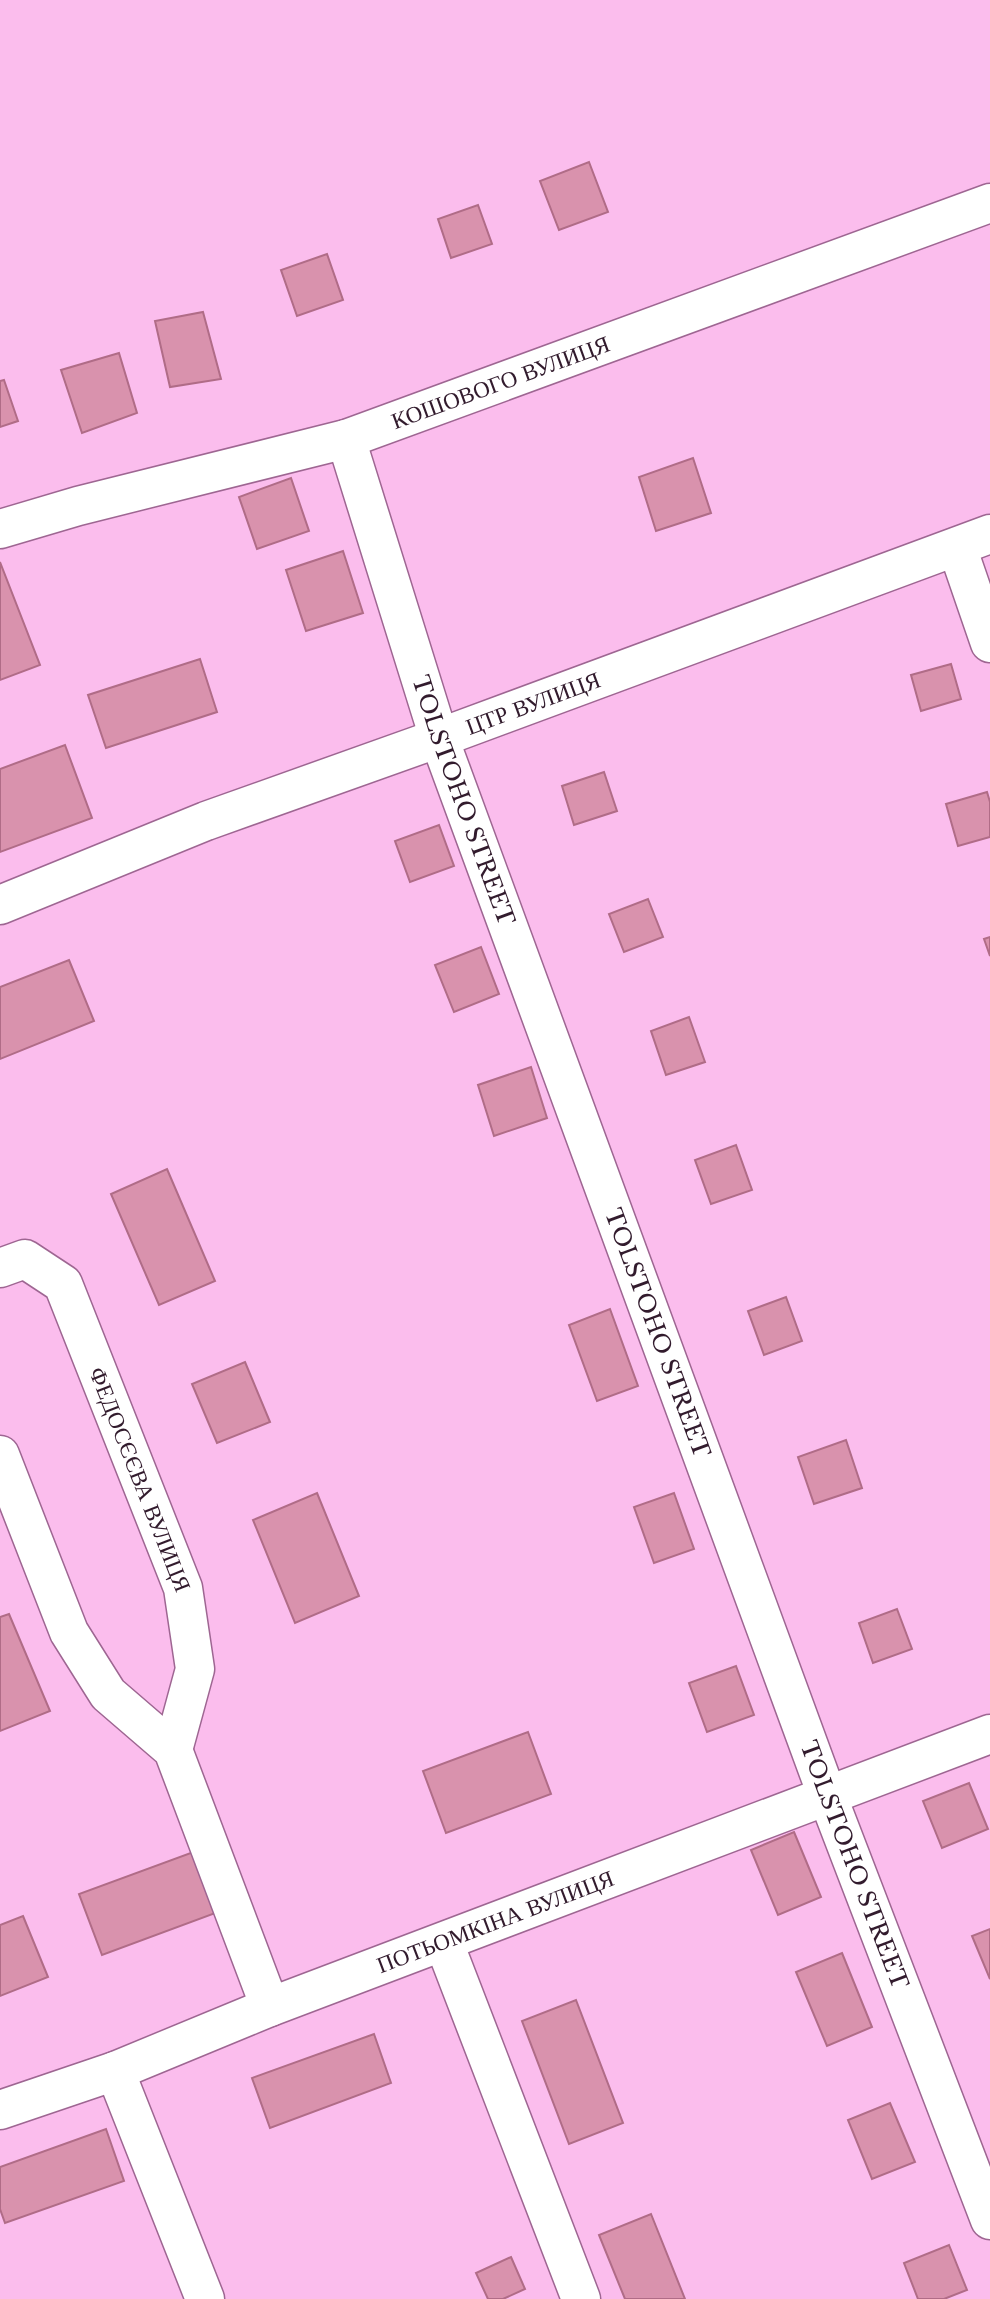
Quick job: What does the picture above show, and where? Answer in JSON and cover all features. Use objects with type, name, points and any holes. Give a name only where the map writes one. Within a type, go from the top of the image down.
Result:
[{"type":"street","name":"КОШОВОГО ВУЛИЦЯ","points":[[0,529],[78,506],[346,439],[990,203]]},
{"type":"street","name":"TOLSTOHO STREET","points":[[346,439],[439,738],[827,1795],[990,2220]]},
{"type":"street","name":"ЦТР ВУЛИЦЯ","points":[[0,905],[206,821],[974,541]]},
{"type":"street","points":[[974,541],[990,643]]},
{"type":"street","name":"ФЕДОСЄЄВА ВУЛИЦЯ","points":[[0,1268],[24,1259],[63,1284],[183,1588],[195,1669],[173,1750]]},
{"type":"street","points":[[0,1455],[69,1632],[108,1695],[173,1750],[270,2007]]},
{"type":"street","name":"ПОТЬОМКІНА ВУЛИЦЯ","points":[[0,2110],[115,2071],[270,2007],[990,1734]]},
{"type":"street","points":[[443,1943],[581,2299]]},
{"type":"street","points":[[115,2071],[205,2299]]},
{"type":"building","points":[[589,162],[608,212],[559,230],[540,181]]},
{"type":"building","points":[[478,205],[492,244],[451,258],[438,219]]},
{"type":"building","points":[[327,254],[343,300],[297,316],[281,270]]},
{"type":"building","points":[[203,312],[221,379],[170,387],[155,321]]},
{"type":"building","points":[[119,353],[137,413],[82,433],[61,370]]},
{"type":"building","points":[[4,380],[18,421],[0,427],[0,381]]},
{"type":"building","points":[[693,458],[711,513],[656,531],[639,477]]},
{"type":"building","points":[[291,478],[309,531],[257,549],[239,497]]},
{"type":"building","points":[[343,551],[363,613],[306,631],[286,570]]},
{"type":"building","points":[[0,562],[40,665],[0,680]]},
{"type":"building","points":[[200,659],[217,712],[106,748],[88,695]]},
{"type":"building","points":[[951,664],[961,699],[921,711],[911,675]]},
{"type":"building","points":[[65,745],[92,818],[0,852],[0,769]]},
{"type":"building","points":[[604,772],[617,811],[574,825],[562,786]]},
{"type":"building","points":[[987,792],[990,802],[990,837],[958,846],[946,804]]},
{"type":"building","points":[[439,825],[454,866],[410,882],[395,841]]},
{"type":"building","points":[[648,899],[663,937],[624,952],[609,914]]},
{"type":"building","points":[[990,937],[990,956],[984,939]]},
{"type":"building","points":[[481,947],[499,994],[454,1012],[435,965]]},
{"type":"building","points":[[69,960],[94,1021],[0,1059],[0,987]]},
{"type":"building","points":[[689,1017],[705,1062],[666,1075],[651,1031]]},
{"type":"building","points":[[531,1067],[547,1118],[494,1136],[478,1085]]},
{"type":"building","points":[[736,1145],[752,1190],[711,1204],[695,1160]]},
{"type":"building","points":[[167,1169],[215,1281],[159,1305],[111,1194]]},
{"type":"building","points":[[786,1297],[802,1341],[764,1355],[748,1311]]},
{"type":"building","points":[[610,1309],[638,1386],[597,1401],[569,1325]]},
{"type":"building","points":[[245,1362],[270,1422],[217,1443],[192,1384]]},
{"type":"building","points":[[846,1440],[862,1488],[814,1504],[798,1457]]},
{"type":"building","points":[[317,1493],[359,1596],[295,1623],[253,1520]]},
{"type":"building","points":[[674,1493],[694,1549],[654,1563],[634,1507]]},
{"type":"building","points":[[897,1609],[912,1649],[873,1663],[859,1623]]},
{"type":"building","points":[[9,1614],[50,1711],[0,1731],[0,1617]]},
{"type":"building","points":[[736,1666],[754,1715],[707,1732],[689,1683]]},
{"type":"building","points":[[528,1732],[551,1794],[446,1833],[423,1771]]},
{"type":"building","points":[[969,1783],[988,1829],[942,1848],[923,1801]]},
{"type":"building","points":[[794,1832],[821,1897],[778,1915],[751,1850]]},
{"type":"building","points":[[207,1847],[229,1908],[102,1955],[79,1894]]},
{"type":"building","points":[[23,1916],[48,1977],[0,1996],[0,1925]]},
{"type":"building","points":[[990,1929],[990,1979],[972,1936]]},
{"type":"building","points":[[842,1953],[872,2027],[827,2046],[796,1972]]},
{"type":"building","points":[[576,2000],[623,2123],[569,2144],[522,2021]]},
{"type":"building","points":[[374,2034],[391,2083],[270,2128],[252,2078]]},
{"type":"building","points":[[890,2103],[915,2162],[872,2179],[848,2120]]},
{"type":"building","points":[[106,2129],[124,2181],[5,2223],[0,2209],[0,2167]]},
{"type":"building","points":[[651,2214],[685,2299],[625,2299],[599,2235]]},
{"type":"building","points":[[949,2245],[967,2290],[944,2299],[918,2299],[904,2263]]},
{"type":"building","points":[[511,2257],[525,2289],[503,2299],[488,2299],[476,2273]]}]
